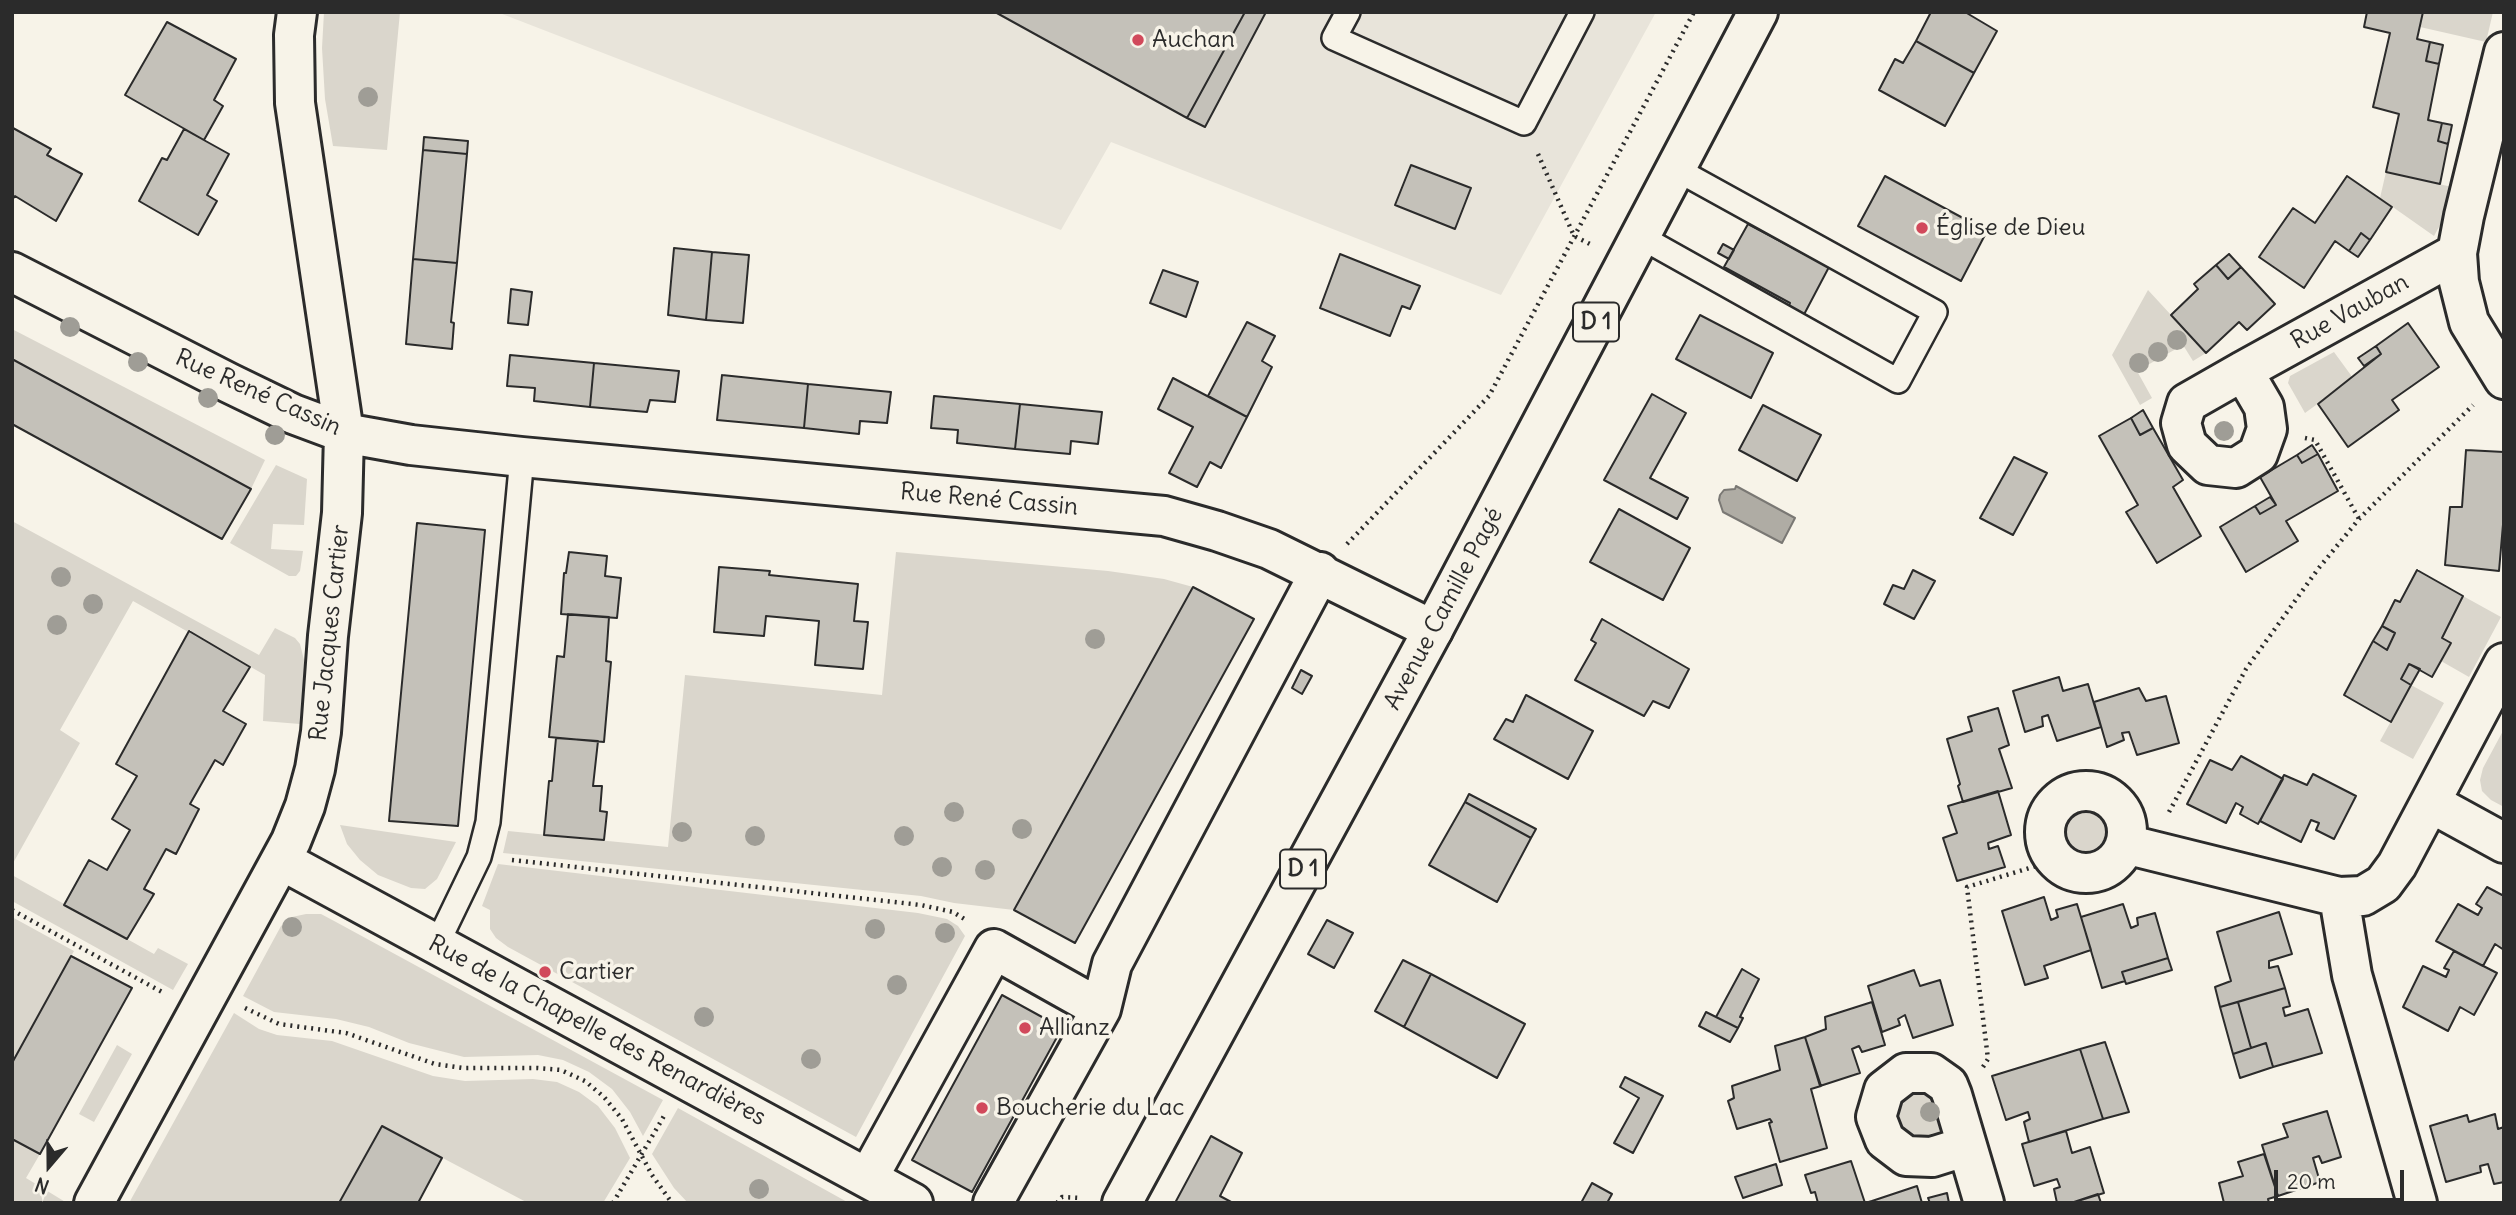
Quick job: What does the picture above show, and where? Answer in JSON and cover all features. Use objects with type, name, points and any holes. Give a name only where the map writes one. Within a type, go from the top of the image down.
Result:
[{"type":"street","name":"Rue Jacques Cartier","points":[[94,1203],[281,860],[305,806],[315,769],[321,732],[341,513],[344,433],[295,103],[294,35],[297,12]]},
{"type":"street","name":"Avenue Camille Pagé","points":[[1122,1203],[1433,630],[1758,12]]},
{"type":"street","points":[[2493,390],[2469,323],[2459,282],[2458,253],[2464,216],[2504,52]]},
{"type":"street","name":"Rue Vauban","points":[[2267,429],[2258,454],[2236,468],[2208,466],[2187,445],[2181,423],[2187,403],[2458,253]]},
{"type":"street","name":"Rue René Cassin","points":[[12,272],[229,383],[293,414],[344,433],[411,445],[522,457],[1164,516],[1269,549],[1433,630]]},
{"type":"street","points":[[2243,372],[2264,407],[2267,429]]},
{"type":"street","points":[[993,1203],[1101,1009],[1112,964],[1320,572]]},
{"type":"street","points":[[2137,847],[2127,831],[2118,806],[2108,797],[2096,792],[2070,794],[2058,801],[2045,824],[2048,850],[2067,869],[2081,873],[2095,872],[2108,866],[2137,847],[2339,897],[2363,896],[2382,884],[2397,864],[2504,663]]},
{"type":"street","points":[[2431,803],[2504,843]]},
{"type":"street","name":"Rue de la Chapelle des Renardières","points":[[281,860],[913,1203]]},
{"type":"street","points":[[2339,897],[2351,975],[2409,1200]]},
{"type":"street","points":[[868,1178],[994,949],[1101,1009]]},
{"type":"street","points":[[1967,1146],[1932,1157],[1906,1156],[1885,1140],[1876,1117],[1884,1090],[1906,1073],[1931,1073],[1948,1085],[1967,1146],[1984,1203]]},
{"type":"lane","points":[[1348,12],[1334,38],[1524,123],[1582,12]]},
{"type":"lane","points":[[1641,237],[1898,382],[1936,312],[1676,169]]},
{"type":"lane","points":[[436,944],[479,857],[488,822],[522,457]]},
{"type":"path","points":[[1320,572],[1489,396],[1694,12]]},
{"type":"path","points":[[2137,847],[2246,669],[2318,569],[2359,519],[2470,407],[2493,390]]},
{"type":"path","points":[[2267,429],[2315,440],[2359,519]]},
{"type":"path","points":[[479,857],[921,905],[953,912],[967,920],[994,949]]},
{"type":"path","points":[[1948,1085],[1983,1066],[1988,1059],[1967,887],[2056,860]]},
{"type":"path","points":[[12,910],[204,1000],[279,1024],[346,1033],[435,1064],[463,1068],[561,1070],[585,1082],[604,1097],[622,1119],[652,1175],[672,1203]]},
{"type":"path","points":[[613,1203],[685,1078]]},
{"type":"path","points":[[1057,1203],[1062,1197],[1082,1198],[1091,1203]]},
{"type":"shaded area","points":[[324,12],[400,12],[387,150],[333,146],[325,99],[322,48]]},
{"type":"shaded area","points":[[497,12],[1656,12],[1501,295],[1111,142],[1061,230]]},
{"type":"shaded area","points":[[2423,12],[2493,12],[2486,42],[2420,27]]},
{"type":"shaded area","points":[[2386,172],[2452,187],[2446,214],[2434,236],[2380,198]]},
{"type":"shaded area","points":[[2148,290],[2206,353],[2193,361],[2183,345],[2137,371],[2152,398],[2140,405],[2112,355]]},
{"type":"shaded area","points":[[12,329],[265,460],[251,489],[12,359]]},
{"type":"shaded area","points":[[2334,352],[2353,378],[2305,413],[2288,383],[2290,376]]},
{"type":"shaded area","points":[[276,465],[307,479],[304,525],[273,524],[271,549],[303,551],[300,571],[296,576],[289,576],[230,543]]},
{"type":"shaded area","points":[[1736,486],[1795,518],[1782,543],[1723,512],[1720,495],[1724,490],[1735,489]]},
{"type":"shaded area","points":[[12,521],[259,655],[275,628],[295,638],[300,644],[305,664],[300,724],[263,721],[265,675],[133,601],[60,730],[80,743],[12,865]]},
{"type":"shaded area","points":[[896,552],[1108,571],[1164,579],[1193,587],[1014,910],[921,896],[503,853],[508,831],[668,847],[685,675],[882,695]]},
{"type":"shaded area","points":[[2463,596],[2501,617],[2469,677],[2441,661],[2451,643],[2442,638]]},
{"type":"shaded area","points":[[2411,685],[2444,703],[2413,759],[2380,741]]},
{"type":"shaded area","points":[[2504,729],[2504,807],[2482,791],[2480,780],[2483,768]]},
{"type":"shaded area","points":[[2086,808],[2103,816],[2111,833],[2103,850],[2086,858],[2069,850],[2061,833],[2069,816]]},
{"type":"shaded area","points":[[340,825],[456,842],[437,879],[425,889],[411,888],[378,875],[360,860],[347,844]]},
{"type":"shaded area","points":[[498,864],[918,913],[947,919],[958,926],[965,936],[856,1137],[496,938],[490,929],[490,910],[482,906]]},
{"type":"shaded area","points":[[12,875],[154,954],[158,948],[188,964],[173,990],[12,901]]},
{"type":"shaded area","points":[[321,914],[663,1100],[643,1136],[630,1112],[612,1089],[589,1072],[563,1060],[538,1055],[464,1057],[409,1043],[369,1027],[336,1019],[274,1012],[243,996],[281,926],[292,917]]},
{"type":"shaded area","points":[[12,917],[74,951],[12,1063]]},
{"type":"shaded area","points":[[234,1013],[259,1029],[277,1035],[332,1041],[433,1076],[465,1081],[533,1079],[557,1082],[579,1092],[598,1106],[615,1128],[630,1158],[603,1203],[528,1203],[382,1126],[339,1203],[129,1203]]},
{"type":"shaded area","points":[[117,1045],[132,1054],[94,1122],[79,1114]]},
{"type":"shaded area","points":[[1920,1093],[1937,1100],[1944,1117],[1937,1134],[1920,1141],[1903,1134],[1896,1117],[1903,1100]]},
{"type":"shaded area","points":[[678,1108],[849,1203],[688,1203],[674,1188],[652,1154]]},
{"type":"shaded area","points":[[12,1139],[40,1154],[26,1178],[67,1203],[12,1203]]},
{"type":"building","name":"Auchan","points":[[995,12],[1245,12],[1187,118]]},
{"type":"building","points":[[1245,12],[1266,12],[1205,127],[1187,118]]},
{"type":"building","points":[[1931,12],[1965,12],[1997,31],[1974,73],[1916,41]]},
{"type":"building","points":[[2367,12],[2423,12],[2417,39],[2430,42],[2426,61],[2439,64],[2428,120],[2442,123],[2438,141],[2448,144],[2440,184],[2386,172],[2399,114],[2373,107],[2390,33],[2364,27]]},
{"type":"building","points":[[167,22],[236,59],[214,100],[223,106],[204,140],[125,95]]},
{"type":"building","points":[[1916,41],[1974,73],[1945,126],[1879,90],[1895,59],[1903,63]]},
{"type":"building","points":[[2430,42],[2443,45],[2439,64],[2426,61]]},
{"type":"building","points":[[2442,123],[2452,125],[2448,144],[2438,141]]},
{"type":"building","points":[[13,128],[51,149],[47,155],[82,174],[56,221],[15,196],[12,200]]},
{"type":"building","points":[[184,129],[229,154],[207,195],[217,201],[198,235],[139,201],[162,158],[167,160]]},
{"type":"building","points":[[424,137],[468,141],[467,154],[423,150]]},
{"type":"building","points":[[423,150],[467,154],[457,263],[413,259]]},
{"type":"building","points":[[1411,165],[1471,188],[1455,229],[1395,205]]},
{"type":"building","name":"Église de Dieu","points":[[1885,176],[1987,231],[1961,281],[1858,226]]},
{"type":"building","points":[[2347,176],[2392,207],[2370,240],[2361,233],[2349,251],[2335,241],[2304,288],[2259,257],[2293,208],[2315,223]]},
{"type":"building","points":[[1748,224],[1829,267],[1799,324],[1784,316],[1790,303],[1724,267]]},
{"type":"building","points":[[2361,233],[2370,240],[2358,257],[2349,251]]},
{"type":"building","points":[[1723,244],[1734,250],[1729,259],[1718,253]]},
{"type":"building","points":[[674,248],[712,252],[706,320],[668,315]]},
{"type":"building","points":[[712,252],[749,255],[743,323],[706,320]]},
{"type":"building","points":[[1340,254],[1420,286],[1410,309],[1402,306],[1390,336],[1320,308]]},
{"type":"building","points":[[2229,254],[2241,267],[2228,279],[2216,265]]},
{"type":"building","points":[[413,259],[457,263],[451,322],[454,323],[452,349],[406,344]]},
{"type":"building","points":[[2216,265],[2228,279],[2241,267],[2275,304],[2247,330],[2239,322],[2206,353],[2171,315],[2198,289],[2194,284]]},
{"type":"building","points":[[1163,270],[1198,282],[1186,317],[1150,303]]},
{"type":"building","points":[[511,289],[532,292],[528,325],[508,323]]},
{"type":"building","points":[[1700,315],[1773,353],[1751,398],[1676,359]]},
{"type":"building","points":[[1247,322],[1275,336],[1262,361],[1272,367],[1247,417],[1208,396]]},
{"type":"building","points":[[2408,323],[2439,367],[2392,400],[2399,410],[2348,447],[2318,404],[2381,354],[2376,346]]},
{"type":"building","points":[[2376,346],[2381,354],[2364,366],[2358,358]]},
{"type":"building","points":[[510,355],[594,363],[590,407],[534,401],[535,388],[507,386]]},
{"type":"building","points":[[12,359],[251,489],[222,539],[12,424]]},
{"type":"building","points":[[594,363],[679,371],[675,402],[650,400],[647,412],[590,407]]},
{"type":"building","points":[[722,375],[808,384],[804,428],[717,420]]},
{"type":"building","points":[[1173,378],[1247,417],[1221,468],[1210,462],[1197,487],[1169,473],[1193,427],[1158,409]]},
{"type":"building","points":[[808,384],[891,392],[887,423],[860,421],[859,434],[804,428]]},
{"type":"building","points":[[1652,394],[1686,413],[1650,478],[1688,498],[1677,519],[1604,480]]},
{"type":"building","points":[[934,396],[1020,404],[1015,449],[957,443],[958,430],[931,428]]},
{"type":"building","points":[[1020,404],[1102,412],[1098,444],[1071,441],[1070,454],[1015,449]]},
{"type":"building","points":[[1763,405],[1821,435],[1797,481],[1739,450]]},
{"type":"building","points":[[2143,410],[2153,428],[2140,435],[2131,418]]},
{"type":"building","points":[[2131,418],[2140,435],[2153,428],[2183,480],[2173,487],[2201,536],[2157,563],[2126,512],[2138,505],[2099,436]]},
{"type":"building","points":[[2312,445],[2318,454],[2302,463],[2297,455]]},
{"type":"building","points":[[2466,450],[2504,452],[2504,513],[2499,571],[2445,565],[2450,507],[2462,507]]},
{"type":"building","points":[[2318,454],[2338,491],[2286,521],[2298,541],[2246,572],[2220,527],[2255,506],[2260,514],[2276,505],[2260,477],[2297,455],[2302,463]]},
{"type":"building","points":[[2014,457],[2047,473],[2013,535],[1980,518]]},
{"type":"building","points":[[2270,497],[2276,505],[2260,514],[2255,506]]},
{"type":"building","points":[[1619,509],[1690,548],[1663,600],[1590,562]]},
{"type":"building","points":[[417,523],[485,530],[458,826],[389,821]]},
{"type":"building","points":[[569,552],[607,556],[605,576],[621,578],[617,618],[561,614],[564,573]]},
{"type":"building","points":[[719,567],[770,571],[769,575],[858,584],[854,621],[868,622],[863,669],[815,665],[819,621],[766,616],[764,636],[714,632]]},
{"type":"building","points":[[1913,570],[1935,581],[1914,619],[1884,604],[1893,585],[1904,589]]},
{"type":"building","points":[[2417,570],[2463,596],[2442,638],[2451,643],[2432,677],[2409,664],[2401,679],[2411,685],[2391,722],[2344,695],[2373,641],[2387,650],[2395,633],[2382,626],[2395,600],[2400,602]]},
{"type":"building","points":[[1193,587],[1254,619],[1075,943],[1014,910]]},
{"type":"building","points":[[568,614],[609,617],[606,661],[611,662],[604,742],[549,737],[557,656],[564,657]]},
{"type":"building","points":[[1602,619],[1689,669],[1669,708],[1653,701],[1644,716],[1575,680],[1596,643],[1591,640]]},
{"type":"building","points":[[2382,626],[2395,633],[2387,650],[2373,641]]},
{"type":"building","points":[[189,631],[250,667],[223,711],[246,724],[223,765],[215,760],[190,804],[199,809],[176,854],[166,849],[144,889],[154,894],[127,939],[64,905],[89,860],[107,870],[130,830],[112,819],[137,776],[116,764]]},
{"type":"building","points":[[2409,664],[2420,669],[2411,685],[2401,679]]},
{"type":"building","points":[[1301,670],[1312,676],[1302,694],[1292,688]]},
{"type":"building","points":[[2059,677],[2063,691],[2088,684],[2101,727],[2057,741],[2048,715],[2042,717],[2043,726],[2025,732],[2013,691]]},
{"type":"building","points":[[2139,688],[2146,701],[2166,696],[2179,743],[2137,755],[2129,732],[2122,733],[2124,740],[2107,747],[2094,702]]},
{"type":"building","points":[[1526,695],[1593,731],[1568,779],[1494,739],[1506,719],[1513,722]]},
{"type":"building","points":[[1998,708],[2009,745],[1999,749],[2012,788],[1963,802],[1947,739],[1972,731],[1968,717]]},
{"type":"building","points":[[556,738],[598,741],[593,786],[602,786],[600,811],[607,812],[604,840],[544,835]]},
{"type":"building","points":[[2241,756],[2283,779],[2258,824],[2240,814],[2243,807],[2236,803],[2226,823],[2187,804],[2210,760],[2232,770]]},
{"type":"building","points":[[2313,774],[2356,796],[2334,839],[2316,830],[2319,823],[2311,820],[2301,842],[2260,821],[2284,775],[2307,785]]},
{"type":"building","points":[[1998,791],[2011,835],[1988,843],[1989,849],[1998,846],[2005,867],[1957,881],[1943,838],[1957,833],[1948,806]]},
{"type":"building","points":[[1469,794],[1536,829],[1531,838],[1465,802]]},
{"type":"building","points":[[1465,802],[1531,838],[1497,902],[1429,865]]},
{"type":"building","points":[[2487,887],[2504,896],[2504,950],[2495,944],[2483,966],[2436,941],[2458,904],[2478,915],[2482,908],[2476,904]]},
{"type":"building","points":[[2044,897],[2051,920],[2058,917],[2056,910],[2077,904],[2091,950],[2044,966],[2048,978],[2025,985],[2002,911]]},
{"type":"building","points":[[2123,904],[2131,928],[2138,925],[2137,918],[2155,913],[2168,958],[2122,972],[2125,981],[2102,988],[2081,917]]},
{"type":"building","points":[[2279,912],[2292,954],[2269,961],[2269,968],[2278,966],[2285,988],[2220,1007],[2215,987],[2231,981],[2217,932]]},
{"type":"building","points":[[1327,920],[1353,933],[1334,968],[1308,954]]},
{"type":"building","points":[[2454,951],[2497,973],[2474,1015],[2460,1007],[2448,1031],[2403,1007],[2423,966],[2446,977],[2449,970],[2444,968]]},
{"type":"building","points":[[71,956],[132,988],[40,1154],[12,1139],[12,1063]]},
{"type":"building","points":[[2168,958],[2172,970],[2126,984],[2122,972]]},
{"type":"building","points":[[1403,960],[1431,974],[1404,1027],[1375,1011]]},
{"type":"building","points":[[1742,969],[1759,979],[1740,1017],[1743,1018],[1738,1028],[1716,1017]]},
{"type":"building","points":[[1914,970],[1920,986],[1940,980],[1953,1025],[1913,1038],[1905,1015],[1898,1019],[1900,1025],[1882,1032],[1868,986]]},
{"type":"building","points":[[1431,974],[1525,1024],[1497,1078],[1404,1027]]},
{"type":"building","points":[[2285,988],[2290,1006],[2283,1008],[2285,1016],[2308,1009],[2322,1053],[2273,1067],[2266,1043],[2251,1048],[2238,1002]]},
{"type":"building","points":[[1002,995],[1062,1028],[972,1192],[912,1160]]},
{"type":"building","points":[[1872,1002],[1885,1045],[1862,1052],[1859,1046],[1852,1049],[1860,1073],[1820,1086],[1805,1037],[1826,1029],[1825,1017]]},
{"type":"building","points":[[2238,1002],[2251,1048],[2233,1054],[2220,1007]]},
{"type":"building","points":[[1706,1012],[1738,1028],[1730,1042],[1699,1026]]},
{"type":"building","points":[[1805,1037],[1821,1086],[1811,1089],[1827,1148],[1780,1162],[1770,1119],[1737,1129],[1728,1101],[1734,1098],[1732,1086],[1780,1070],[1775,1046]]},
{"type":"building","points":[[2105,1042],[2129,1112],[2103,1119],[2080,1049]]},
{"type":"building","points":[[2266,1043],[2273,1067],[2240,1078],[2233,1054]]},
{"type":"building","points":[[2080,1049],[2103,1119],[2029,1142],[2024,1122],[2030,1119],[2028,1112],[2006,1120],[1992,1076]]},
{"type":"building","points":[[1625,1077],[1663,1096],[1633,1153],[1614,1143],[1639,1098],[1620,1087]]},
{"type":"building","points":[[2327,1111],[2341,1157],[2322,1163],[2319,1156],[2313,1158],[2320,1182],[2278,1196],[2262,1145],[2288,1137],[2283,1124]]},
{"type":"building","points":[[2495,1114],[2498,1129],[2504,1127],[2504,1182],[2494,1184],[2488,1164],[2480,1166],[2481,1172],[2446,1182],[2430,1126],[2467,1115],[2469,1122]]},
{"type":"building","points":[[382,1126],[442,1158],[418,1203],[339,1203]]},
{"type":"building","points":[[2066,1131],[2072,1153],[2090,1147],[2104,1193],[2071,1203],[2057,1203],[2054,1189],[2060,1187],[2057,1179],[2034,1186],[2022,1144]]},
{"type":"building","points":[[1211,1136],[1242,1153],[1220,1196],[1233,1203],[1175,1203]]},
{"type":"building","points":[[2264,1154],[2278,1196],[2268,1199],[2269,1203],[2224,1203],[2219,1183],[2243,1176],[2238,1162]]},
{"type":"building","points":[[1851,1161],[1865,1203],[1818,1203],[1815,1192],[1811,1193],[1805,1175]]},
{"type":"building","points":[[1776,1164],[1782,1185],[1743,1198],[1735,1177]]},
{"type":"building","points":[[1592,1183],[1612,1194],[1607,1203],[1581,1203]]},
{"type":"building","points":[[1917,1186],[1922,1203],[1872,1201]]},
{"type":"building","points":[[1947,1193],[1949,1203],[1930,1203],[1928,1198]]},
{"type":"building","points":[[2098,1194],[2101,1203],[2071,1203]]},
{"type":"place","name":"Auchan","points":[[1138,40]]},
{"type":"place","name":"Église de Dieu","points":[[1922,228]]},
{"type":"place","name":"Cartier","points":[[545,972]]},
{"type":"place","name":"Allianz","points":[[1025,1028]]},
{"type":"place","name":"Boucherie du Lac","points":[[982,1108]]}]
